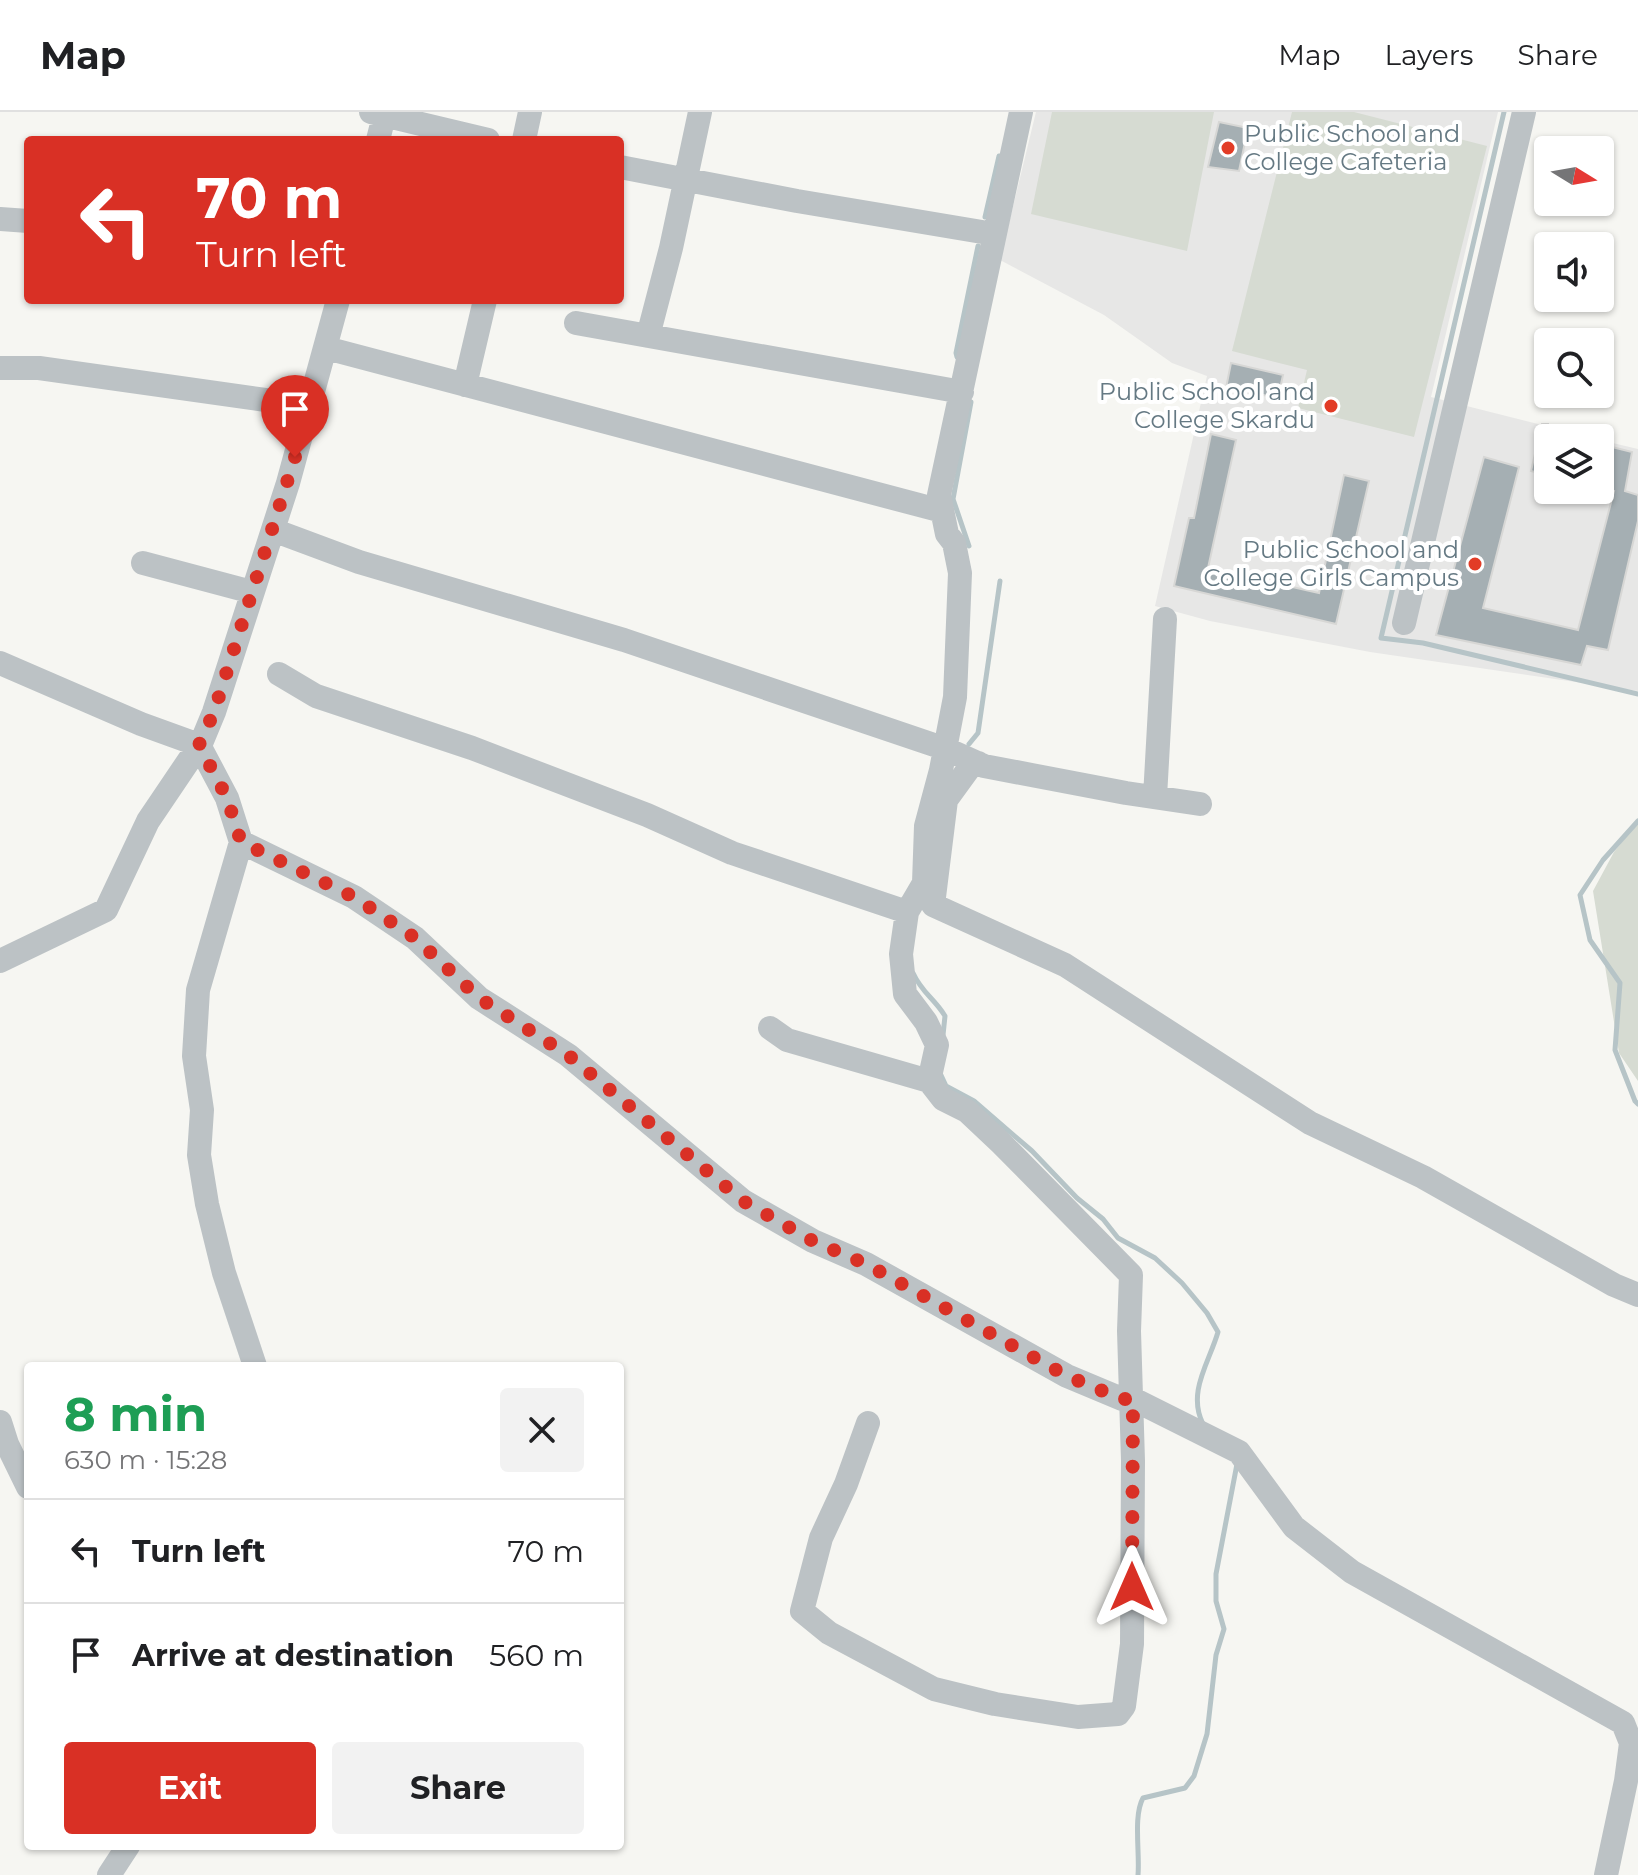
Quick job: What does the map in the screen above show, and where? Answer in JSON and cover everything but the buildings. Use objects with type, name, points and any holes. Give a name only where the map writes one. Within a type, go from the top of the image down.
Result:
[{"type":"street","points":[[525,136],[530,112]]},
{"type":"street","points":[[648,336],[671,248],[700,112]]},
{"type":"street","points":[[929,1081],[937,1045],[926,1022],[905,994],[901,954],[907,912],[924,883],[926,826],[946,749],[955,697],[960,573],[954,543],[947,534],[939,495],[1021,112]]},
{"type":"street","points":[[1404,623],[1524,112]]},
{"type":"street","points":[[379,120],[466,136]]},
{"type":"street","points":[[624,168],[994,234]]},
{"type":"street","points":[[0,219],[24,221]]},
{"type":"street","points":[[0,961],[106,910],[148,821],[199,745],[214,712],[273,530],[337,304]]},
{"type":"street","points":[[465,385],[484,304]]},
{"type":"street","points":[[576,323],[962,392]]},
{"type":"street","points":[[326,348],[942,511]]},
{"type":"street","points":[[0,368],[39,368],[309,406]]},
{"type":"street","points":[[273,530],[359,562],[624,640],[946,749],[978,763],[1200,804]]},
{"type":"street","points":[[143,563],[252,592]]},
{"type":"street","points":[[1155,797],[1165,619]]},
{"type":"street","points":[[0,663],[141,724],[199,745],[227,798],[241,842],[198,990],[194,1056],[202,1110],[199,1155],[207,1204],[224,1273],[254,1362]]},
{"type":"street","points":[[279,674],[316,696],[472,748],[647,815],[732,853],[907,912]]},
{"type":"street","points":[[978,763],[970,767],[946,800],[933,905],[1065,965],[1310,1123],[1423,1177],[1614,1285],[1638,1295]]},
{"type":"street","points":[[241,842],[354,897],[415,938],[479,998],[568,1055],[743,1201],[813,1241],[866,1264],[1067,1376],[1122,1399],[1133,1399],[1239,1452],[1294,1527],[1352,1572],[1623,1723],[1631,1743],[1606,1875]]},
{"type":"street","points":[[770,1028],[787,1040],[929,1081],[943,1099],[967,1111],[1002,1144],[1131,1275],[1132,1644],[1124,1706],[1118,1714],[1078,1717],[995,1704],[934,1689],[829,1633],[802,1611],[821,1538],[846,1484],[868,1423]]},
{"type":"street","points":[[0,1422],[24,1479]]},
{"type":"street","points":[[109,1875],[125,1850]]},
{"type":"shaded area","name":"Public School and College Skardu","points":[[1036,112],[1498,112],[1431,397],[1538,424],[1534,424],[1534,504],[1614,504],[1614,443],[1638,449],[1638,691],[1370,652],[1210,621],[1155,606],[1207,376],[1172,363],[1104,315],[1000,260]]},
{"type":"shaded area","points":[[1052,112],[1214,112],[1187,251],[1031,214]]},
{"type":"shaded area","points":[[1292,112],[1354,112],[1487,146],[1414,437],[1298,408],[1307,370],[1232,351]]},
{"type":"shaded area","points":[[1638,822],[1638,1081],[1619,1053],[1593,891],[1614,852]]},
{"type":"waterway","points":[[1504,112],[1381,638],[1423,643],[1638,694]]},
{"type":"waterway","points":[[985,217],[999,156]]},
{"type":"waterway","points":[[957,357],[978,246]]},
{"type":"waterway","points":[[969,546],[953,499],[971,402]]},
{"type":"waterway","points":[[969,744],[978,733],[1000,581]]},
{"type":"waterway","points":[[1638,821],[1603,860],[1580,895],[1590,940],[1620,983],[1615,1050],[1638,1104]]},
{"type":"waterway","points":[[913,973],[945,1016],[943,1035]]},
{"type":"waterway","points":[[940,1073],[946,1086],[974,1101],[1032,1151],[1077,1198],[1103,1219],[1118,1238],[1155,1258],[1182,1283],[1207,1313],[1218,1332],[1198,1389],[1197,1400],[1203,1424]]},
{"type":"waterway","points":[[1138,1875],[1138,1824],[1143,1798],[1185,1788],[1194,1776],[1207,1734],[1216,1655],[1224,1629],[1216,1601],[1216,1574],[1237,1464]]},
{"type":"place","name":"Public School and College Cafeteria","points":[[1228,148]]},
{"type":"place","name":"Public School and College Skardu","points":[[1331,406]]},
{"type":"place","name":"Public School and College Girls Campus","points":[[1475,564]]},
{"type":"route","points":[[295,457],[214,712],[199,745],[227,798],[241,842],[354,897],[415,938],[479,998],[568,1055],[743,1201],[813,1241],[866,1264],[1067,1376],[1122,1399],[1133,1399],[1132,1587]]}]
